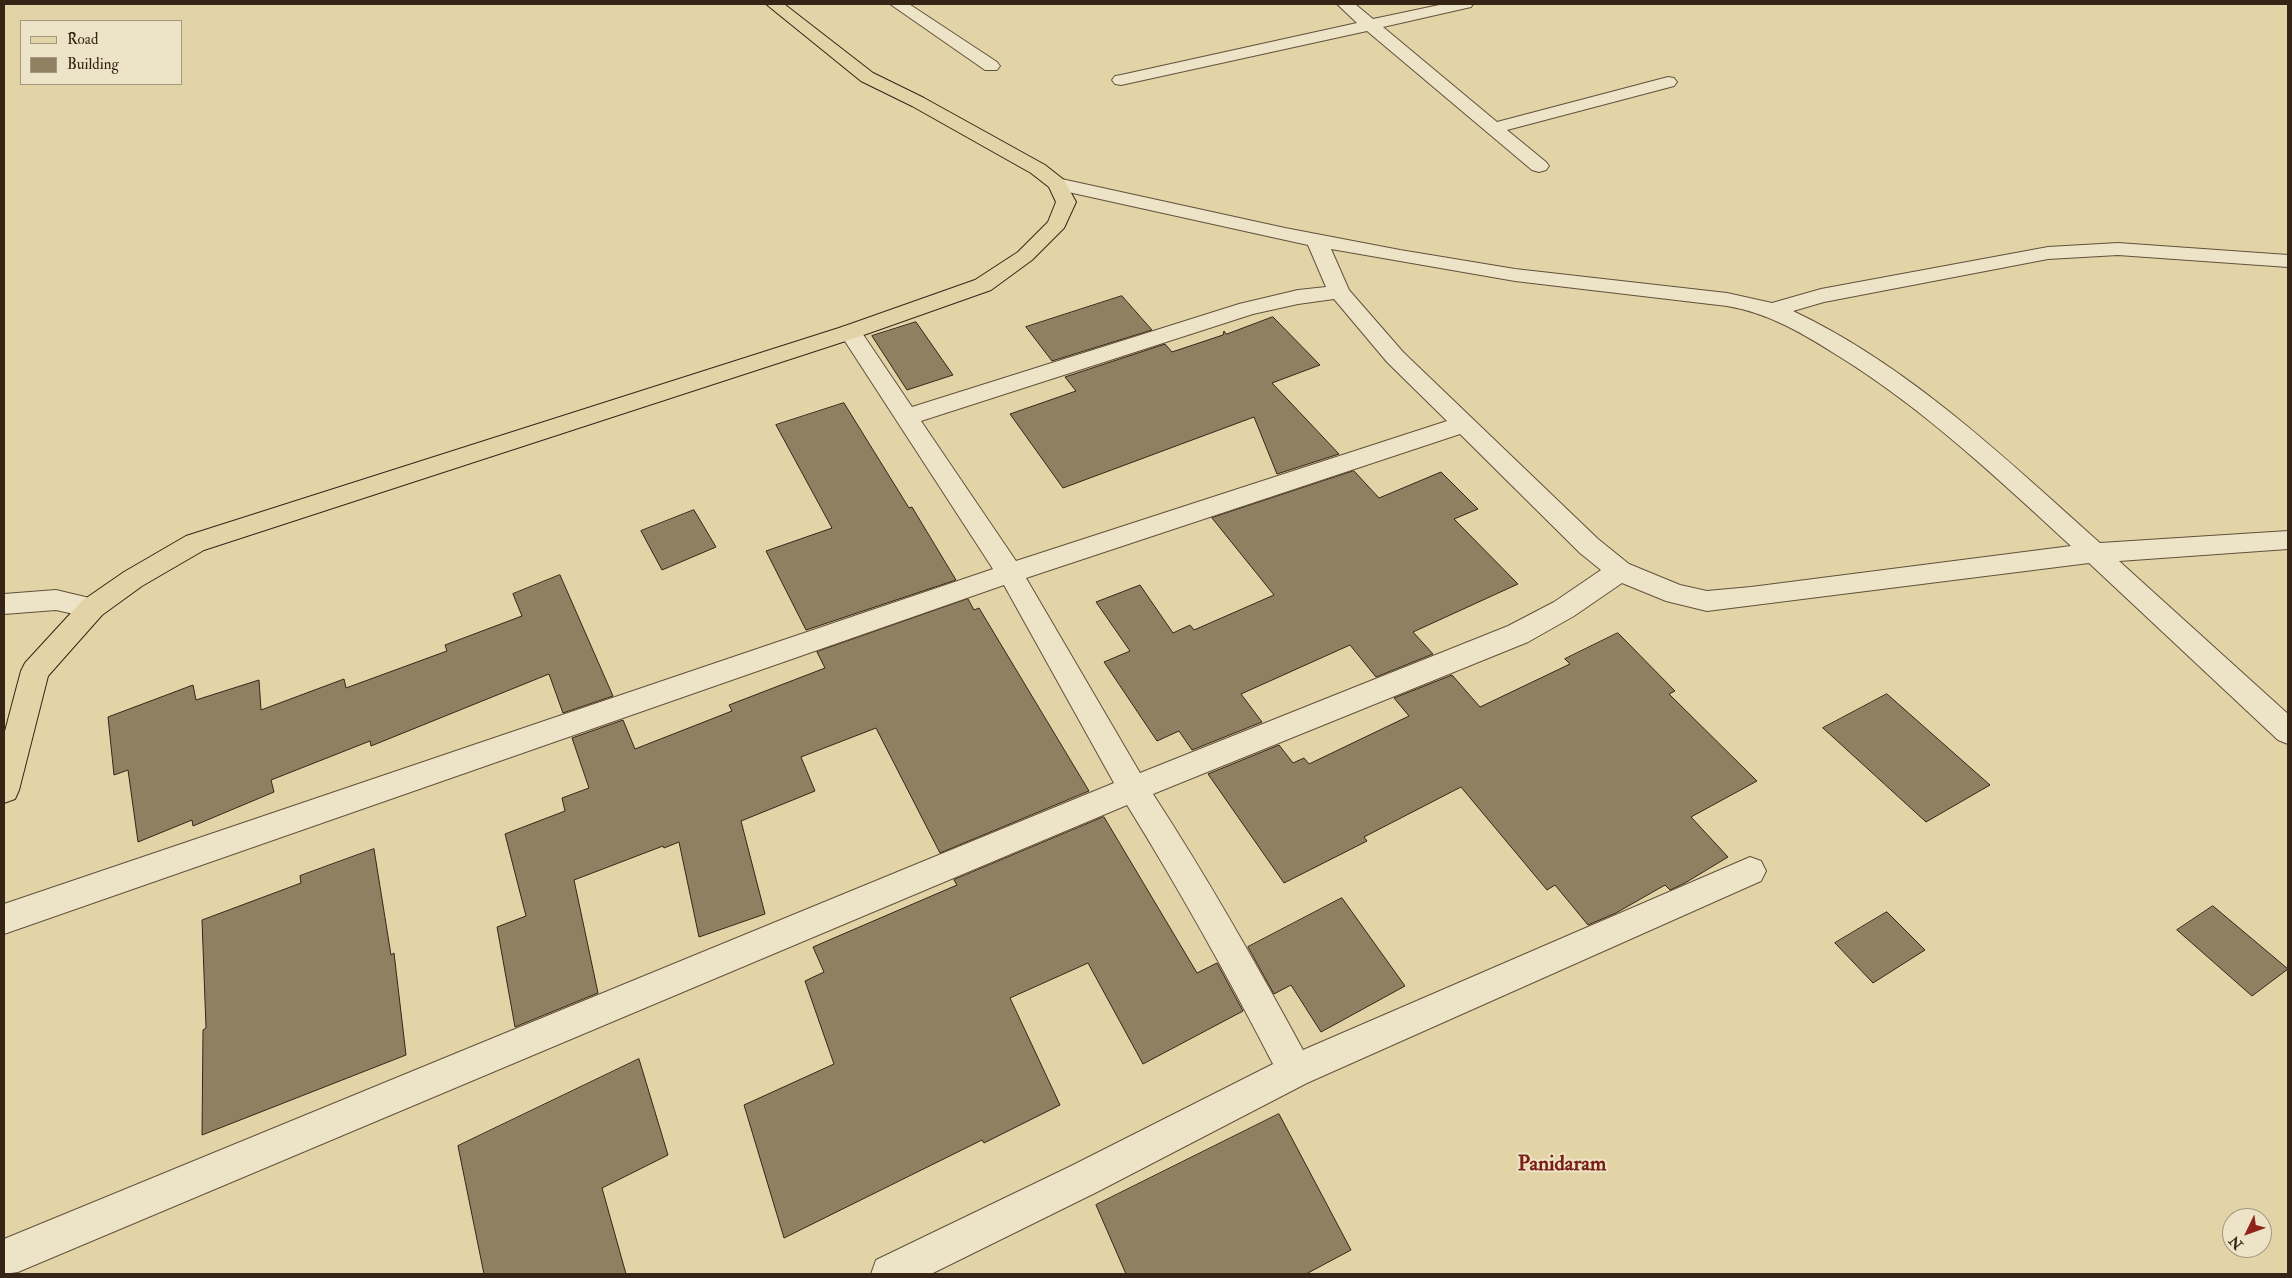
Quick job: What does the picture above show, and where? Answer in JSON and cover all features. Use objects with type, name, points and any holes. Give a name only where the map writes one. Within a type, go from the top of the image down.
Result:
[{"type":"main road","points":[[4,790],[35,671],[92,608],[133,579],[195,543],[850,332],[983,285],[1025,256],[1057,224],[1066,202],[1057,184],[1038,169],[918,102],[867,77],[774,4]]},
{"type":"street","points":[[904,4],[991,66]]},
{"type":"street","points":[[1345,4],[1539,166]]},
{"type":"street","points":[[1121,80],[1465,4]]},
{"type":"street","points":[[1494,128],[1668,82]]},
{"type":"street","points":[[1057,184],[1263,228],[1317,242],[1514,275],[1736,301],[1772,310],[1806,326],[1861,359],[1948,421],[2288,732]]},
{"type":"street","points":[[1317,242],[1339,292],[1395,357],[1589,546],[1620,571],[1675,594],[1707,601],[1761,596],[2094,553],[2288,540]]},
{"type":"street","points":[[1772,310],[1821,296],[2048,253],[2118,249],[2288,261]]},
{"type":"street","points":[[907,417],[1247,309],[1298,297],[1339,292]]},
{"type":"street","points":[[850,332],[1010,573],[1133,789],[1182,866],[1240,966],[1296,1071]]},
{"type":"street","points":[[4,919],[1010,573],[1464,424]]},
{"type":"street","points":[[4,1258],[1133,789],[1518,634],[1564,609],[1620,571]]},
{"type":"street","points":[[4,604],[56,600],[92,608]]},
{"type":"street","points":[[890,1274],[1084,1179],[1296,1071],[1750,871]]},
{"type":"building","points":[[1122,296],[1152,330],[1052,361],[1026,327]]},
{"type":"building","points":[[1273,317],[1320,365],[1272,383],[1339,454],[1277,474],[1254,417],[1063,488],[1010,414],[1076,391],[1065,377],[1165,344],[1172,352],[1223,335],[1224,331],[1226,334]]},
{"type":"building","points":[[916,322],[953,375],[907,390],[872,336]]},
{"type":"building","points":[[844,403],[909,508],[912,507],[956,580],[806,630],[766,551],[832,528],[776,425]]},
{"type":"building","points":[[1354,471],[1379,498],[1441,472],[1478,509],[1454,519],[1518,584],[1413,632],[1433,654],[1376,677],[1350,645],[1241,694],[1262,722],[1192,750],[1179,731],[1157,741],[1104,662],[1130,651],[1096,602],[1140,585],[1173,633],[1190,625],[1194,630],[1274,595],[1212,518]]},
{"type":"building","points":[[694,510],[716,547],[662,570],[641,531]]},
{"type":"building","points":[[560,575],[613,696],[563,713],[549,674],[371,746],[370,741],[271,780],[274,792],[193,826],[192,820],[138,842],[128,770],[114,775],[108,717],[193,685],[196,700],[259,680],[261,710],[344,679],[346,688],[447,651],[445,645],[522,616],[513,594]]},
{"type":"building","points":[[968,599],[974,610],[979,608],[1089,791],[940,853],[876,728],[801,757],[815,791],[741,821],[765,914],[699,937],[679,842],[664,848],[663,846],[574,880],[598,993],[515,1027],[497,927],[526,916],[505,834],[565,811],[562,798],[589,788],[572,738],[623,720],[635,749],[732,711],[729,705],[825,668],[817,652]]},
{"type":"building","points":[[1618,633],[1675,691],[1669,694],[1757,781],[1691,817],[1728,857],[1685,883],[1670,890],[1665,885],[1616,913],[1588,925],[1555,885],[1547,890],[1461,787],[1364,837],[1367,841],[1284,883],[1208,774],[1279,745],[1293,763],[1304,758],[1309,764],[1409,716],[1394,698],[1452,675],[1480,707],[1570,664],[1565,659]]},
{"type":"building","points":[[1887,694],[1990,785],[1926,822],[1823,728]]},
{"type":"building","points":[[1104,817],[1197,973],[1217,963],[1243,1011],[1143,1064],[1088,963],[1010,998],[1060,1105],[984,1143],[982,1140],[784,1238],[744,1105],[834,1064],[805,981],[824,972],[813,947],[957,885],[954,880]]},
{"type":"building","points":[[374,849],[391,955],[394,953],[406,1055],[202,1135],[203,1030],[206,1028],[202,920],[301,883],[300,876]]},
{"type":"building","points":[[1342,898],[1405,986],[1321,1032],[1291,985],[1274,994],[1248,947]]},
{"type":"building","points":[[2213,906],[2288,969],[2252,996],[2177,930]]},
{"type":"building","points":[[1887,912],[1925,950],[1873,983],[1835,943]]},
{"type":"building","points":[[639,1059],[668,1155],[602,1188],[626,1274],[484,1274],[458,1146]]},
{"type":"building","points":[[1279,1114],[1351,1250],[1306,1274],[1126,1274],[1096,1205]]},
{"type":"district","name":"Panidaram","points":[[1562,1165]]}]
